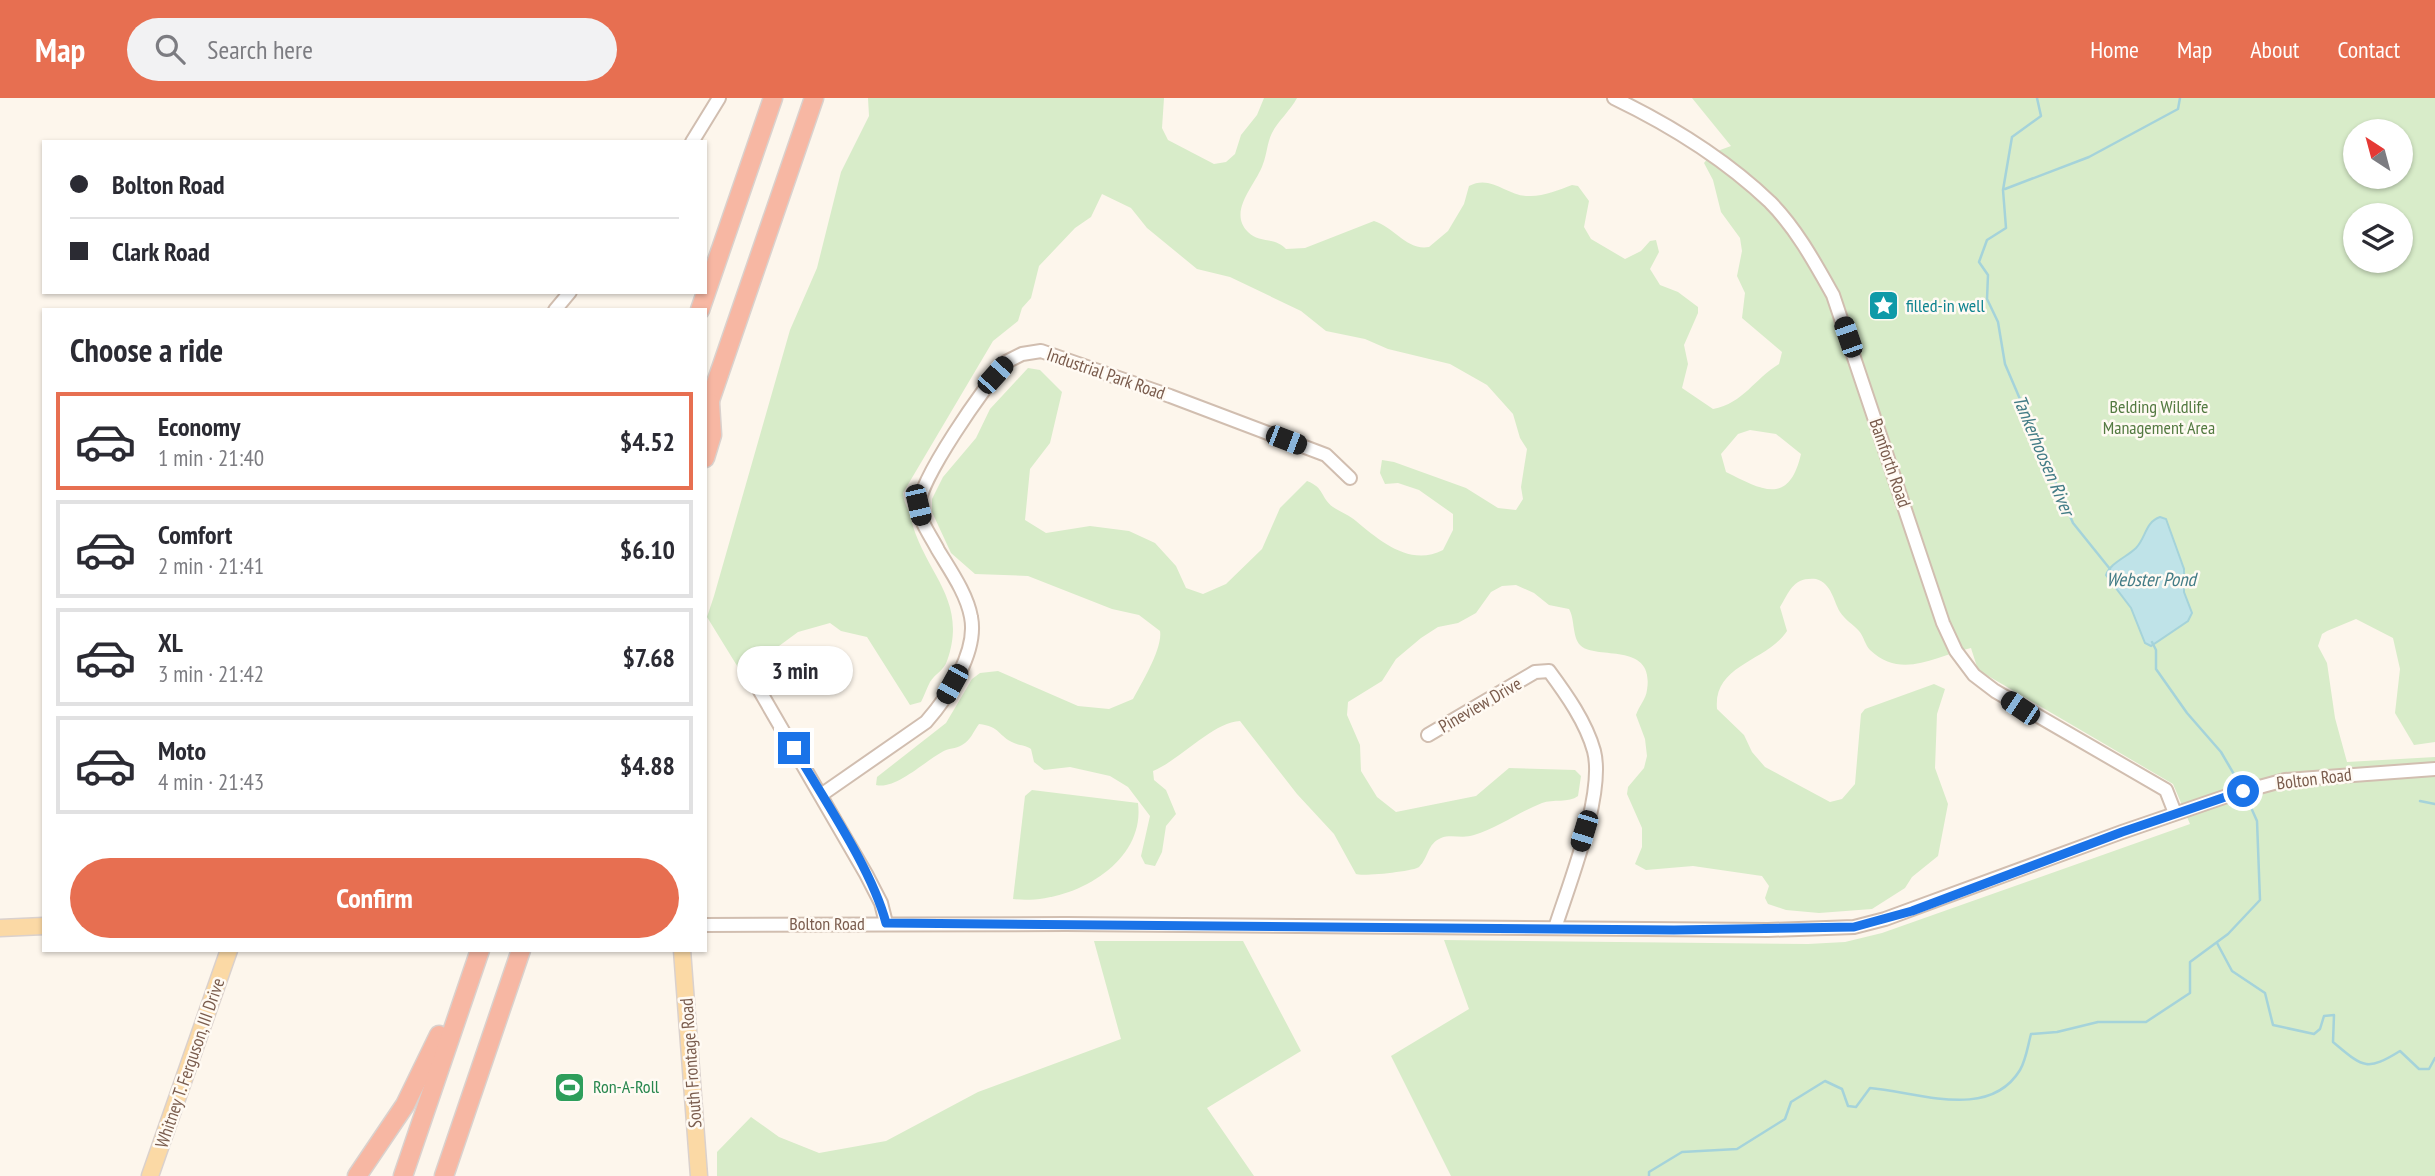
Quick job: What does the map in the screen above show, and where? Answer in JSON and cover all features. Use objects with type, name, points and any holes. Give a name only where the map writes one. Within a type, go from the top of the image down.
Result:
[{"type":"highway","points":[[707,290],[773,98]]},
{"type":"highway","points":[[707,451],[712,435],[708,408],[814,98]]},
{"type":"highway","points":[[402,1176],[479,952]]},
{"type":"highway","points":[[444,1176],[520,952]]},
{"type":"highway","points":[[357,1176],[405,1105],[422,1074],[449,1012],[468,984]]},
{"type":"main road","points":[[0,928],[42,922]]},
{"type":"main road","name":"Whitney T. Ferguson, III Drive","points":[[150,1176],[228,952]]},
{"type":"main road","name":"South Frontage Road","points":[[682,952],[699,1176]]},
{"type":"street","points":[[693,140],[719,98]]},
{"type":"street","name":"Bamforth Road","points":[[1614,98],[1682,134],[1741,177],[1771,203],[1808,250],[1833,295],[1943,623],[1956,651],[1974,675],[2020,708],[2166,790],[2175,813]]},
{"type":"street","points":[[557,308],[568,294]]},
{"type":"street","name":"Industrial Park Road","points":[[821,795],[926,722],[940,707],[967,653],[972,635],[966,600],[922,522],[918,505],[929,475],[1006,362],[1022,354],[1041,351],[1170,396],[1326,456],[1350,478]]},
{"type":"street","name":"Pineview Drive","points":[[1428,735],[1535,673],[1549,671],[1558,682],[1586,731],[1597,771],[1591,807],[1555,928]]},
{"type":"street","points":[[750,674],[871,884],[886,923]]},
{"type":"street","name":"Bolton Road","points":[[707,925],[886,923],[1768,930],[1854,927],[1912,911],[2175,813],[2257,787],[2334,774],[2435,769]]},
{"type":"green space","name":"Belding Wildlife Management Area","points":[[868,98],[1164,98],[1162,128],[1168,140],[1214,164],[1226,162],[1235,154],[1241,135],[1257,115],[1264,98],[1297,98],[1272,133],[1263,164],[1242,207],[1242,224],[1252,235],[1282,245],[1286,249],[1305,248],[1374,221],[1407,242],[1429,247],[1448,231],[1464,204],[1469,186],[1477,183],[1492,184],[1520,195],[1533,196],[1572,185],[1578,186],[1589,201],[1584,227],[1591,239],[1625,259],[1641,251],[1650,241],[1656,240],[1659,252],[1650,269],[1660,285],[1678,292],[1698,307],[1684,345],[1688,364],[1682,388],[1713,409],[1741,396],[1779,364],[1782,352],[1742,318],[1745,293],[1737,276],[1742,251],[1740,238],[1721,212],[1713,180],[1704,163],[1712,153],[1731,146],[1692,98],[2435,98],[2435,742],[2414,745],[2395,713],[2400,669],[2393,638],[2356,619],[2322,634],[2318,646],[2327,663],[2335,718],[2347,762],[2435,757],[2435,1176],[1451,1176],[1391,1056],[1469,1009],[1444,940],[1808,944],[1845,942],[1882,933],[2190,824],[2173,784],[1978,670],[1971,648],[1907,665],[1882,659],[1870,650],[1859,631],[1842,615],[1826,585],[1816,579],[1808,579],[1793,586],[1780,607],[1787,631],[1767,650],[1723,682],[1718,694],[1717,709],[1744,735],[1752,752],[1765,767],[1830,802],[1842,799],[1855,784],[1861,714],[1865,709],[1934,684],[1945,689],[1937,714],[1935,768],[1948,804],[1938,856],[1912,877],[1905,888],[1872,909],[1819,913],[1786,910],[1768,904],[1765,898],[1769,886],[1762,876],[1693,866],[1646,870],[1635,864],[1642,847],[1642,828],[1627,794],[1628,787],[1644,768],[1647,756],[1645,739],[1636,715],[1646,693],[1647,674],[1642,664],[1633,658],[1598,652],[1580,645],[1569,609],[1549,605],[1534,593],[1516,585],[1502,586],[1491,592],[1476,613],[1458,623],[1438,627],[1421,638],[1396,659],[1382,681],[1348,702],[1347,715],[1360,745],[1361,771],[1377,797],[1396,812],[1476,796],[1509,768],[1575,770],[1581,776],[1578,796],[1542,803],[1474,835],[1441,838],[1433,844],[1422,863],[1415,869],[1356,874],[1334,834],[1297,794],[1240,721],[1208,734],[1153,771],[1154,780],[1166,790],[1176,814],[1166,826],[1162,852],[1155,866],[1145,864],[1141,856],[1150,816],[1128,787],[1110,776],[1070,767],[1044,770],[1034,762],[1031,749],[1009,741],[986,725],[979,724],[965,743],[942,752],[900,779],[876,785],[877,777],[946,723],[972,679],[980,673],[998,671],[1078,706],[1109,709],[1133,699],[1155,656],[1160,631],[1139,615],[1112,609],[1028,576],[975,574],[951,553],[932,512],[932,499],[943,477],[976,438],[990,409],[1028,368],[1040,370],[1062,392],[1050,443],[1030,469],[1025,520],[1046,533],[1090,526],[1129,531],[1155,543],[1176,566],[1186,588],[1203,594],[1226,584],[1262,549],[1280,508],[1307,481],[1320,490],[1333,507],[1385,543],[1407,554],[1431,554],[1443,550],[1453,530],[1453,514],[1419,490],[1398,483],[1385,484],[1380,473],[1382,460],[1466,488],[1498,508],[1516,510],[1523,499],[1521,487],[1527,449],[1520,438],[1513,414],[1487,385],[1450,364],[1388,349],[1365,339],[1326,331],[1301,311],[1230,277],[1197,269],[1147,228],[1131,208],[1102,194],[1091,217],[1075,228],[1039,266],[1031,298],[1022,308],[1018,321],[993,341],[903,493],[917,538],[949,603],[952,620],[952,639],[947,661],[930,682],[921,702],[910,705],[867,637],[841,631],[830,623],[798,632],[756,663],[739,669],[707,617],[790,330],[817,268],[841,172],[869,116]],"holes":[[[1750,430],[1776,434],[1801,454],[1796,470],[1781,487],[1762,488],[1726,472],[1721,454],[1738,434]]]},
{"type":"green space","points":[[1032,790],[1138,803],[1137,826],[1129,846],[1116,863],[1078,888],[1056,896],[1013,899],[1025,796]]},
{"type":"green space","points":[[1094,941],[1243,941],[1301,1051],[1207,1108],[1254,1176],[717,1176],[717,1152],[751,1117],[779,1137],[819,1153],[886,1141],[978,1092],[1121,1039]]},
{"type":"water","name":"Webster Pond","points":[[2160,517],[2166,519],[2184,569],[2184,592],[2192,613],[2188,621],[2151,646],[2145,643],[2131,608],[2106,575],[2115,564],[2136,548],[2148,526]]},
{"type":"waterway","name":"Tankerhoosen River","points":[[2037,98],[2041,116],[2012,137],[2003,190],[2006,228],[1987,240],[1979,262],[1988,275],[1987,299],[1998,322],[2005,364],[2073,523],[2110,569]]},
{"type":"waterway","points":[[2005,189],[2089,157],[2178,109],[2180,98]]},
{"type":"waterway","name":"Tankerhoosen River","points":[[2152,642],[2156,650],[2156,669],[2187,713],[2221,752],[2242,788]]},
{"type":"waterway","name":"Tankerhoosen River","points":[[1649,1176],[1649,1172],[1682,1152],[1737,1149],[1785,1119],[1791,1102],[1825,1081],[1842,1089],[1848,1106],[1856,1107],[1870,1088],[1930,1098],[1972,1099],[1990,1095],[2007,1086],[2022,1066],[2031,1034],[2057,1032],[2098,1022],[2146,1022],[2190,993],[2190,962],[2228,934],[2260,900],[2257,821],[2245,794]]},
{"type":"waterway","points":[[2420,801],[2435,804]]},
{"type":"waterway","points":[[2217,943],[2232,971],[2265,993],[2273,1025],[2314,1034],[2320,1029],[2324,1016],[2334,1015],[2333,1042],[2351,1057],[2365,1064],[2379,1062],[2400,1051],[2419,1069],[2429,1069],[2435,1058]]},
{"type":"place","name":"filled-in well","points":[[1883,306]]},
{"type":"place","name":"Ron-A-Roll","points":[[570,1087]]},
{"type":"route","points":[[794,748],[866,874],[881,903],[886,923],[1674,930],[1854,927],[1912,911],[2122,832],[2243,791]]}]
